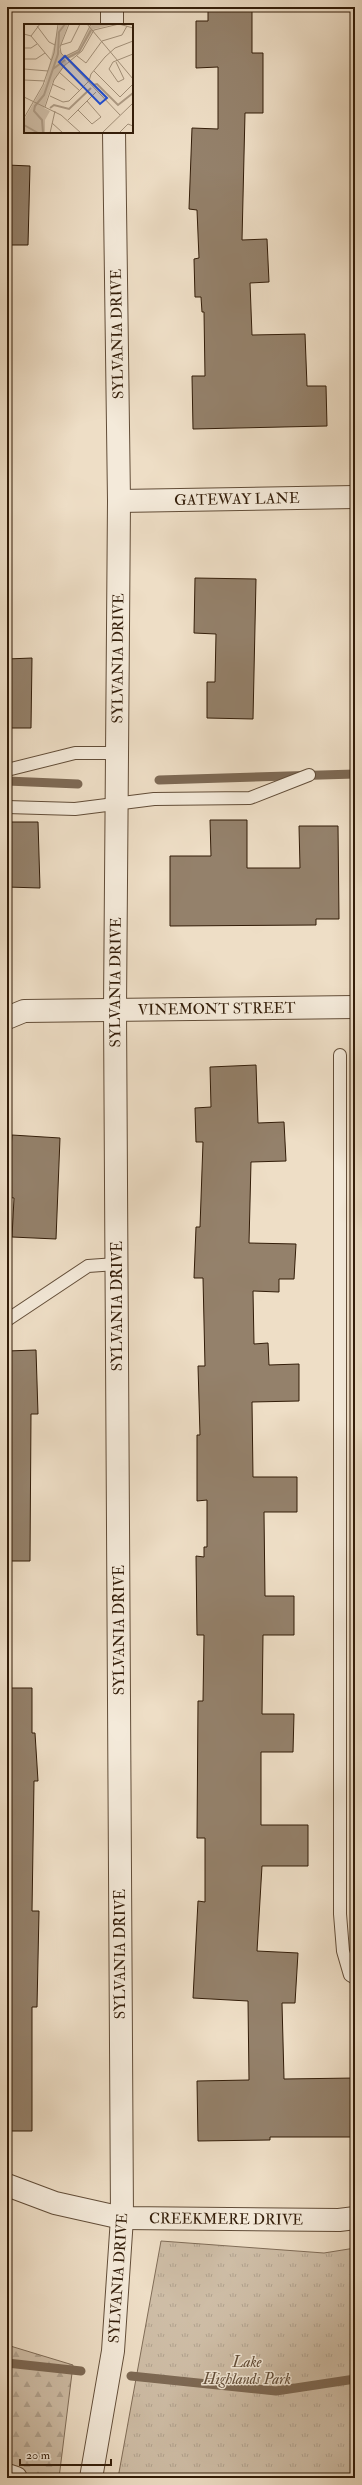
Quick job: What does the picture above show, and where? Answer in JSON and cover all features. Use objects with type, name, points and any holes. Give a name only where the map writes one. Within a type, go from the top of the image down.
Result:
[{"type":"street","points":[[112,7],[112,24]]},
{"type":"street","name":"SYLVANIA DRIVE","points":[[91,2478],[114,2350],[122,2218],[115,1009],[119,501],[114,133]]},
{"type":"street","name":"GATEWAY LANE","points":[[119,501],[355,497]]},
{"type":"street","name":"VINEMONT STREET","points":[[7,1018],[24,1011],[355,1007]]},
{"type":"street","name":"CREEKMERE DRIVE","points":[[7,2185],[55,2203],[122,2218],[339,2220],[355,2218]]},
{"type":"street","points":[[7,2475],[16,2478]]},
{"type":"lane","points":[[7,770],[75,753],[117,753]]},
{"type":"lane","points":[[7,807],[75,809],[154,799],[250,798],[309,775]]},
{"type":"lane","points":[[340,1055],[340,1914],[343,1951],[350,1975],[355,1978]]},
{"type":"lane","points":[[7,1320],[88,1266],[116,1264]]},
{"type":"green space","name":"Lake Highlands Park","points":[[161,2241],[324,2253],[355,2248],[355,2478],[118,2478]]},
{"type":"green space","points":[[7,2345],[73,2365],[59,2478],[7,2478]]},
{"type":"building","points":[[208,7],[252,7],[252,53],[263,53],[263,113],[245,113],[242,240],[267,239],[269,282],[250,283],[252,335],[305,334],[307,386],[326,386],[327,426],[193,429],[192,376],[205,376],[204,312],[202,312],[201,297],[195,297],[194,259],[199,258],[197,210],[189,209],[192,128],[218,129],[218,67],[196,68],[196,21],[208,21]]},
{"type":"building","points":[[7,165],[30,166],[28,245],[7,245]]},
{"type":"building","points":[[195,578],[256,579],[253,719],[207,718],[207,682],[215,682],[216,634],[194,633]]},
{"type":"building","points":[[32,658],[31,728],[7,728],[7,659]]},
{"type":"building","points":[[210,820],[247,820],[247,868],[300,868],[299,826],[338,826],[339,919],[316,919],[316,925],[170,926],[170,856],[211,856]]},
{"type":"building","points":[[8,822],[38,822],[40,888],[7,887]]},
{"type":"building","points":[[256,1065],[258,1123],[284,1122],[286,1161],[251,1162],[249,1243],[296,1244],[294,1279],[279,1279],[279,1292],[253,1291],[254,1344],[268,1343],[269,1365],[299,1364],[299,1401],[252,1402],[253,1477],[297,1477],[297,1512],[264,1512],[265,1596],[294,1596],[294,1635],[263,1635],[262,1714],[294,1714],[293,1752],[261,1752],[261,1825],[308,1825],[308,1866],[262,1866],[257,1951],[298,1953],[295,2003],[282,2003],[284,2079],[355,2078],[355,2137],[270,2137],[270,2140],[198,2141],[197,2081],[249,2080],[248,2001],[193,1998],[198,1901],[205,1902],[205,1838],[197,1838],[198,1701],[203,1701],[204,1635],[197,1635],[196,1556],[204,1557],[204,1547],[207,1547],[207,1500],[197,1501],[197,1435],[200,1435],[198,1366],[205,1366],[203,1278],[194,1278],[196,1227],[200,1227],[203,1142],[196,1142],[195,1108],[211,1107],[210,1067]]},
{"type":"building","points":[[12,1135],[60,1138],[56,1239],[12,1237],[14,1198],[7,1197],[7,1161],[10,1162]]},
{"type":"building","points":[[36,1350],[38,1414],[31,1414],[30,1561],[7,1561],[7,1351]]},
{"type":"building","points":[[7,1688],[32,1688],[32,1733],[35,1733],[38,1781],[34,1781],[32,1911],[39,1911],[37,2007],[32,2007],[32,2131],[7,2131]]},
{"type":"waterway","points":[[159,780],[355,774]]},
{"type":"waterway","points":[[7,781],[78,784]]},
{"type":"waterway","points":[[7,2363],[81,2371]]},
{"type":"waterway","points":[[131,2376],[276,2391],[355,2379]]}]
